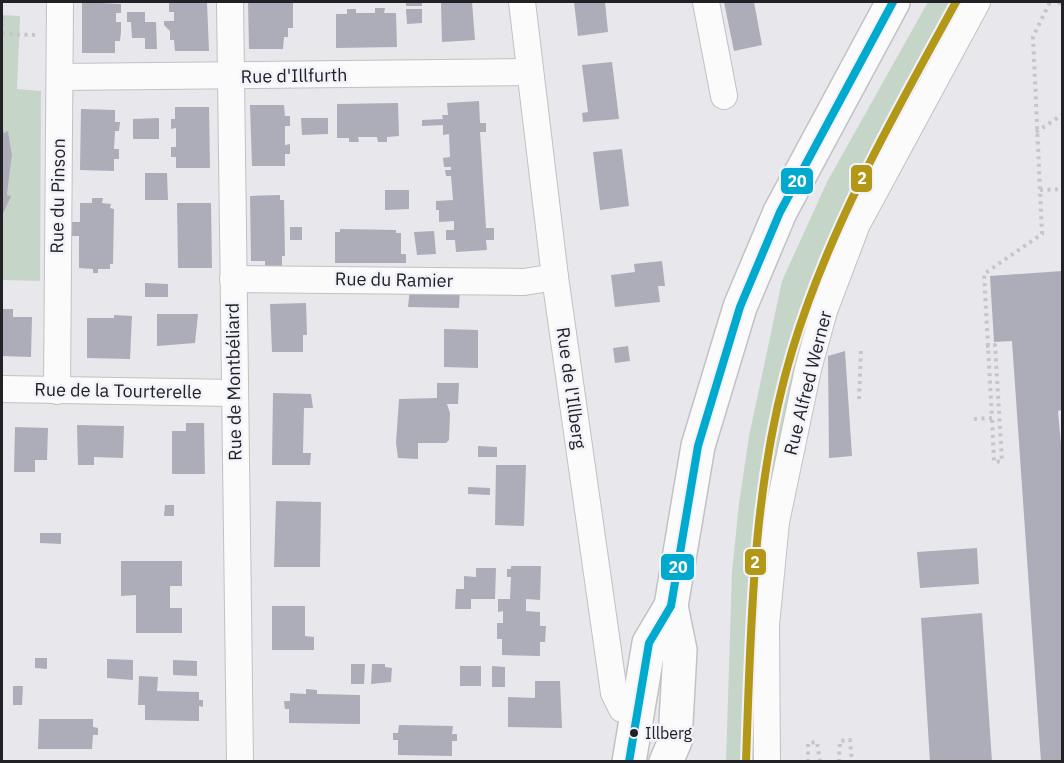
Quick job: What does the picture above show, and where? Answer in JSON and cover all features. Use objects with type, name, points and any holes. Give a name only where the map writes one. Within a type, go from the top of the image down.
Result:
[{"type":"main road","points":[[665,762],[675,741],[680,650],[671,606],[698,446],[740,307],[780,212],[893,2]]},
{"type":"main road","points":[[629,762],[648,643],[671,606]]},
{"type":"main road","points":[[637,713],[665,762]]},
{"type":"street","name":"Rue du Pinson","points":[[57,391],[60,2]]},
{"type":"street","name":"Rue de Montbéliard","points":[[230,2],[240,762]]},
{"type":"street","name":"Rue de l'Illberg","points":[[522,2],[528,72],[555,277],[614,693],[622,709],[637,713]]},
{"type":"street","points":[[706,2],[724,96]]},
{"type":"street","name":"Rue Alfred Werner","points":[[766,762],[766,625],[776,522],[803,391],[824,311],[857,224],[977,2]]},
{"type":"street","name":"Rue d'Illfurth","points":[[60,77],[230,77],[528,72]]},
{"type":"street","name":"Rue du Ramier","points":[[233,279],[524,282],[555,277]]},
{"type":"street","name":"Rue de la Tourterelle","points":[[2,389],[234,393]]},
{"type":"path","points":[[986,346],[995,345],[1002,461],[994,462],[986,346],[984,274],[1042,234],[1035,132],[1033,37],[1035,27],[1050,2]]},
{"type":"path","points":[[1059,2],[1062,7]]},
{"type":"path","points":[[3,15],[2,34],[60,36]]},
{"type":"path","points":[[1035,132],[1062,115]]},
{"type":"path","points":[[1040,190],[1062,189]]},
{"type":"path","points":[[859,399],[861,350]]},
{"type":"path","points":[[974,419],[992,418]]},
{"type":"path","points":[[839,762],[840,741],[850,740],[852,762]]},
{"type":"path","points":[[808,762],[808,743],[817,742],[820,762]]},
{"type":"green space","points":[[928,2],[964,2],[809,336],[758,761],[726,762],[732,572],[739,504],[749,436],[782,281],[827,182]]},
{"type":"green space","points":[[2,15],[20,16],[17,89],[41,91],[40,281],[2,280],[2,216],[10,196],[7,195],[12,155],[8,132],[4,133],[2,126]]},
{"type":"building","points":[[82,2],[121,4],[121,13],[116,13],[116,22],[121,22],[121,32],[120,41],[115,41],[115,53],[82,53]]},
{"type":"building","points":[[169,2],[207,2],[209,51],[175,51],[174,40],[170,40],[170,31],[164,25],[164,21],[174,21],[174,12],[169,12]]},
{"type":"building","points":[[248,2],[293,2],[293,28],[288,28],[288,37],[284,37],[283,49],[249,49]]},
{"type":"building","points":[[406,2],[422,2],[422,6],[406,6]]},
{"type":"building","points":[[441,2],[472,2],[475,40],[442,42]]},
{"type":"building","points":[[574,2],[605,2],[608,32],[578,36]]},
{"type":"building","points":[[724,2],[754,2],[762,45],[734,51]]},
{"type":"building","points":[[375,8],[385,8],[384,13],[396,13],[397,47],[336,48],[336,14],[347,14],[347,9],[356,9],[356,13],[375,13]]},
{"type":"building","points":[[406,9],[422,9],[422,23],[407,24]]},
{"type":"building","points":[[127,12],[145,12],[145,22],[156,22],[157,49],[145,49],[145,38],[132,38],[131,22],[127,22]]},
{"type":"building","points":[[612,62],[619,119],[583,122],[582,113],[588,112],[582,65]]},
{"type":"building","points":[[479,101],[480,123],[486,123],[486,132],[480,132],[486,228],[494,228],[494,240],[486,240],[487,250],[456,252],[455,240],[446,240],[446,230],[454,230],[454,221],[439,222],[439,210],[436,210],[436,201],[453,200],[451,176],[446,176],[445,170],[451,170],[451,167],[444,167],[443,158],[450,157],[449,134],[443,135],[443,125],[422,126],[422,120],[443,119],[442,115],[448,115],[447,103]]},
{"type":"building","points":[[398,103],[399,136],[387,137],[387,142],[378,142],[377,137],[358,137],[359,142],[349,142],[349,138],[337,138],[337,104]]},
{"type":"building","points":[[250,105],[284,105],[285,116],[290,116],[290,126],[285,126],[285,145],[290,144],[290,154],[285,154],[285,166],[252,166]]},
{"type":"building","points":[[175,107],[209,107],[210,168],[176,168],[176,157],[171,157],[171,147],[176,147],[176,128],[171,129],[171,119],[175,119]]},
{"type":"building","points":[[81,109],[115,110],[115,122],[120,122],[119,131],[115,131],[114,149],[119,149],[119,159],[114,159],[114,171],[80,170]]},
{"type":"building","points":[[159,118],[159,139],[133,139],[133,119]]},
{"type":"building","points":[[301,118],[328,118],[328,134],[302,135]]},
{"type":"building","points":[[2,126],[4,133],[8,131],[12,155],[7,195],[11,196],[2,216]]},
{"type":"building","points":[[622,149],[629,206],[600,210],[593,152]]},
{"type":"building","points":[[145,173],[167,173],[168,200],[145,200]]},
{"type":"building","points":[[385,190],[409,190],[409,209],[385,210]]},
{"type":"building","points":[[280,195],[280,200],[284,200],[285,256],[282,256],[282,267],[265,267],[265,261],[251,261],[250,196]]},
{"type":"building","points":[[92,198],[103,198],[102,203],[111,204],[110,208],[114,209],[113,264],[110,264],[110,269],[98,269],[98,273],[93,273],[93,269],[79,268],[79,236],[70,236],[70,222],[80,222],[80,203],[92,203]]},
{"type":"building","points":[[177,203],[211,203],[212,268],[178,268]]},
{"type":"building","points":[[290,227],[302,227],[302,240],[290,240]]},
{"type":"building","points":[[340,229],[396,230],[396,233],[401,233],[401,254],[406,254],[406,263],[335,263],[335,232],[340,232]]},
{"type":"building","points":[[434,231],[436,254],[417,255],[414,232]]},
{"type":"building","points":[[662,261],[665,286],[658,286],[660,302],[615,307],[611,275],[635,272],[634,264]]},
{"type":"building","points":[[1062,271],[1062,410],[1058,411],[1062,456],[1062,762],[1041,762],[1012,341],[994,342],[990,276]]},
{"type":"building","points":[[145,283],[168,284],[168,297],[145,297]]},
{"type":"building","points":[[410,288],[460,289],[459,308],[408,307]]},
{"type":"building","points":[[306,303],[307,335],[303,335],[303,352],[272,352],[270,304]]},
{"type":"building","points":[[2,309],[13,309],[13,317],[32,317],[31,357],[2,356]]},
{"type":"building","points":[[157,314],[198,314],[195,343],[157,346]]},
{"type":"building","points":[[114,315],[132,316],[130,359],[87,358],[87,318],[114,318]]},
{"type":"building","points":[[444,329],[478,330],[478,368],[444,367]]},
{"type":"building","points":[[628,346],[630,361],[615,363],[613,348]]},
{"type":"building","points":[[845,351],[852,456],[829,458],[828,356]]},
{"type":"building","points":[[437,383],[459,383],[458,404],[447,404],[450,413],[449,440],[446,443],[418,443],[418,459],[398,458],[396,443],[399,399],[437,398]]},
{"type":"building","points":[[273,393],[311,394],[313,408],[304,408],[303,453],[311,453],[310,465],[272,465]]},
{"type":"building","points":[[186,423],[204,423],[205,474],[172,474],[172,431],[186,431]]},
{"type":"building","points":[[77,425],[124,426],[123,458],[94,457],[94,465],[78,465]]},
{"type":"building","points":[[15,427],[48,428],[47,460],[35,460],[35,472],[14,472]]},
{"type":"building","points":[[478,446],[497,447],[497,457],[478,457]]},
{"type":"building","points":[[496,465],[526,465],[524,526],[495,525]]},
{"type":"building","points":[[468,487],[490,488],[490,495],[468,494]]},
{"type":"building","points":[[276,501],[321,502],[320,567],[274,567]]},
{"type":"building","points":[[165,505],[174,505],[174,516],[164,516]]},
{"type":"building","points":[[40,533],[61,533],[61,544],[40,543]]},
{"type":"building","points":[[977,548],[979,584],[920,588],[917,552]]},
{"type":"building","points":[[121,561],[182,561],[182,586],[170,586],[170,608],[182,608],[182,633],[136,633],[136,595],[121,596]]},
{"type":"building","points":[[511,566],[541,566],[540,600],[526,599],[526,611],[540,612],[540,626],[546,626],[545,642],[540,642],[540,656],[502,655],[502,639],[497,639],[497,623],[503,623],[503,611],[498,612],[498,599],[510,599],[511,577],[507,577],[507,569],[511,569]]},
{"type":"building","points":[[476,568],[496,568],[495,599],[471,599],[471,609],[455,609],[456,589],[464,589],[464,576],[476,577]]},
{"type":"building","points":[[272,606],[305,606],[305,636],[314,637],[314,650],[272,650]]},
{"type":"building","points":[[982,613],[992,762],[930,762],[921,618]]},
{"type":"building","points":[[35,658],[47,658],[47,669],[35,668]]},
{"type":"building","points":[[107,659],[133,660],[133,680],[107,678]]},
{"type":"building","points":[[173,660],[197,661],[197,676],[173,675]]},
{"type":"building","points":[[351,664],[365,664],[364,684],[351,684]]},
{"type":"building","points":[[372,664],[385,664],[385,667],[392,668],[391,682],[371,684]]},
{"type":"building","points":[[460,666],[481,666],[481,686],[460,686]]},
{"type":"building","points":[[492,666],[505,667],[505,687],[492,687]]},
{"type":"building","points":[[139,676],[158,677],[157,691],[199,692],[199,700],[203,700],[203,707],[199,706],[199,721],[145,720],[145,705],[138,705]]},
{"type":"building","points":[[535,681],[560,681],[562,728],[508,727],[508,697],[535,698]]},
{"type":"building","points":[[13,686],[23,686],[22,705],[13,705]]},
{"type":"building","points":[[306,689],[317,690],[317,694],[360,695],[360,724],[289,723],[289,709],[285,709],[284,701],[290,701],[290,693],[306,694]]},
{"type":"building","points":[[39,719],[93,719],[93,727],[98,728],[98,735],[93,735],[92,749],[38,749]]},
{"type":"building","points":[[399,725],[453,726],[452,734],[457,734],[457,741],[452,741],[452,756],[398,755],[398,740],[393,740],[393,733],[398,733]]},
{"type":"transit line","name":"20","points":[[629,762],[649,643],[671,606],[698,446],[740,307],[780,212],[893,2]]},
{"type":"transit line","name":"2","points":[[746,762],[752,607],[761,503],[779,401],[792,351],[807,305],[844,216],[956,2]]},
{"type":"place","name":"Illberg","points":[[634,733]]}]
